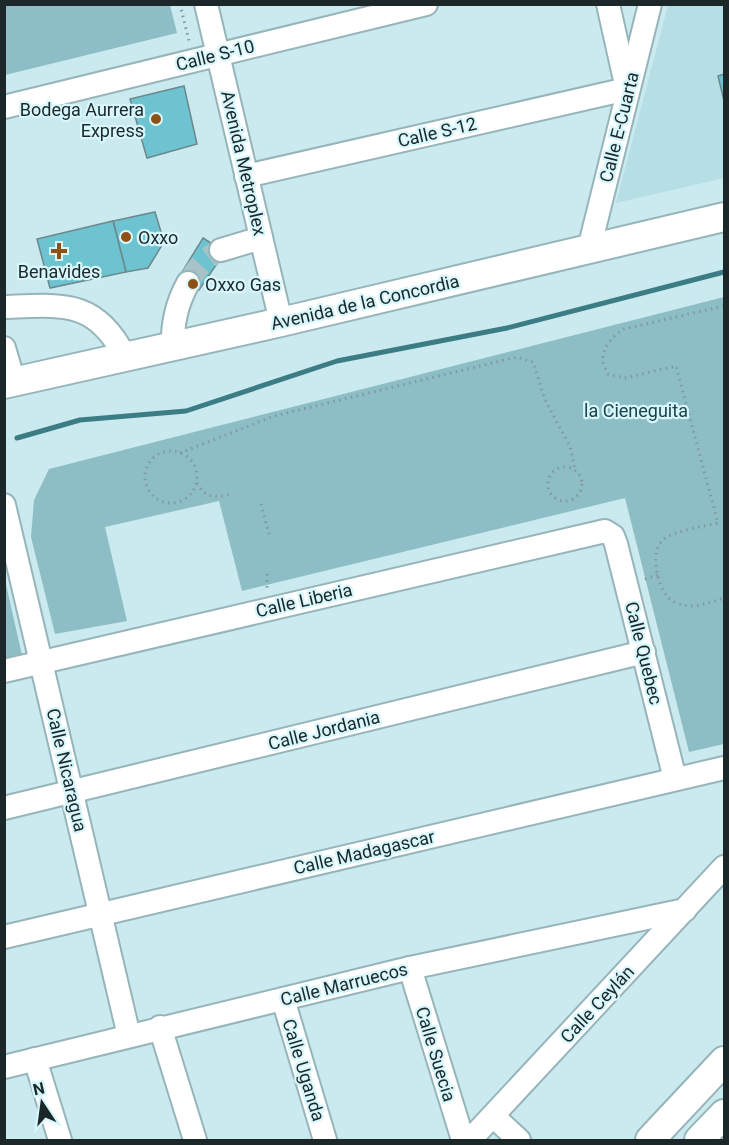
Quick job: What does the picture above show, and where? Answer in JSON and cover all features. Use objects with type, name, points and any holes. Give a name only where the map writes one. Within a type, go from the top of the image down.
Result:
[{"type":"main road","name":"Avenida de la Concordia","points":[[9,383],[281,322],[724,217]]},
{"type":"main road","points":[[650,1140],[724,1061]]},
{"type":"main road","points":[[699,1140],[724,1116]]},
{"type":"street","name":"Avenida Metroplex","points":[[206,4],[281,322]]},
{"type":"street","name":"Calle S-10","points":[[4,107],[426,4]]},
{"type":"street","points":[[608,4],[627,89]]},
{"type":"street","name":"Calle E-Cuarta","points":[[589,249],[650,4]]},
{"type":"street","name":"Calle S-12","points":[[246,176],[627,89]]},
{"type":"street","points":[[221,250],[261,238]]},
{"type":"street","points":[[173,346],[172,333],[177,306],[188,283]]},
{"type":"street","points":[[4,307],[50,306],[80,310],[95,317],[106,326],[125,357]]},
{"type":"street","points":[[4,348],[9,383]]},
{"type":"street","name":"Calle Nicaragua","points":[[4,505],[129,1036]]},
{"type":"street","name":"Calle Liberia","points":[[4,671],[605,531]]},
{"type":"street","name":"Calle Quebec","points":[[605,531],[613,536],[616,544],[675,779]]},
{"type":"street","name":"Calle Jordania","points":[[4,808],[644,652]]},
{"type":"street","name":"Calle Madagascar","points":[[4,937],[724,768]]},
{"type":"street","name":"Calle Ceylán","points":[[470,1140],[724,867]]},
{"type":"street","name":"Calle Marruecos","points":[[4,1067],[160,1027],[410,968],[684,910]]},
{"type":"street","name":"Calle Suecia","points":[[410,968],[463,1140]]},
{"type":"street","name":"Calle Uganda","points":[[283,999],[325,1140]]},
{"type":"street","points":[[160,1027],[195,1140]]},
{"type":"street","points":[[35,1059],[60,1140]]},
{"type":"street","points":[[493,1116],[519,1140]]},
{"type":"path","points":[[180,4],[189,42]]},
{"type":"path","points":[[724,306],[624,329],[616,334],[607,346],[603,360],[609,374],[625,378],[676,366],[718,523],[664,539],[658,548],[656,563],[658,575],[668,599],[682,605],[694,606],[724,598]]},
{"type":"path","points":[[180,453],[193,463],[196,482],[191,494],[177,503],[160,501],[148,489],[146,472],[149,464],[163,453],[180,453],[274,416],[517,357],[533,362],[545,400],[570,446],[575,470],[582,479],[581,490],[574,499],[558,499],[550,491],[551,476],[558,468],[575,470]]},
{"type":"path","points":[[196,482],[202,492],[215,497],[233,494]]},
{"type":"path","points":[[261,504],[270,538]]},
{"type":"path","points":[[267,574],[267,588]]},
{"type":"path","points":[[641,580],[658,575]]},
{"type":"shaded area","points":[[668,5],[724,5],[724,178],[616,203]]},
{"type":"green space","points":[[4,5],[170,5],[177,33],[5,75]]},
{"type":"green space","name":"la Cieneguita","points":[[724,297],[724,744],[689,752],[625,498],[242,591],[219,501],[105,527],[127,621],[55,634],[31,537],[34,500],[49,469]]},
{"type":"green space","points":[[5,580],[22,655],[4,659]]},
{"type":"building","points":[[724,74],[724,101],[718,76]]},
{"type":"building","points":[[184,86],[197,144],[147,158],[130,99]]},
{"type":"building","points":[[155,212],[164,242],[148,268],[126,272],[113,221]]},
{"type":"building","points":[[113,221],[126,272],[50,288],[37,239]]},
{"type":"building","points":[[203,238],[225,252],[199,290],[179,277]]},
{"type":"waterway","points":[[17,438],[80,420],[186,411],[337,361],[507,328],[724,272]]},
{"type":"tunnel","points":[[188,283],[202,264],[221,250]]},
{"type":"place","name":"Bodega Aurrera Express","points":[[156,119]]},
{"type":"place","name":"Oxxo","points":[[126,237]]},
{"type":"place","name":"Benavides","points":[[59,251]]},
{"type":"place","name":"Oxxo Gas","points":[[193,284]]}]
